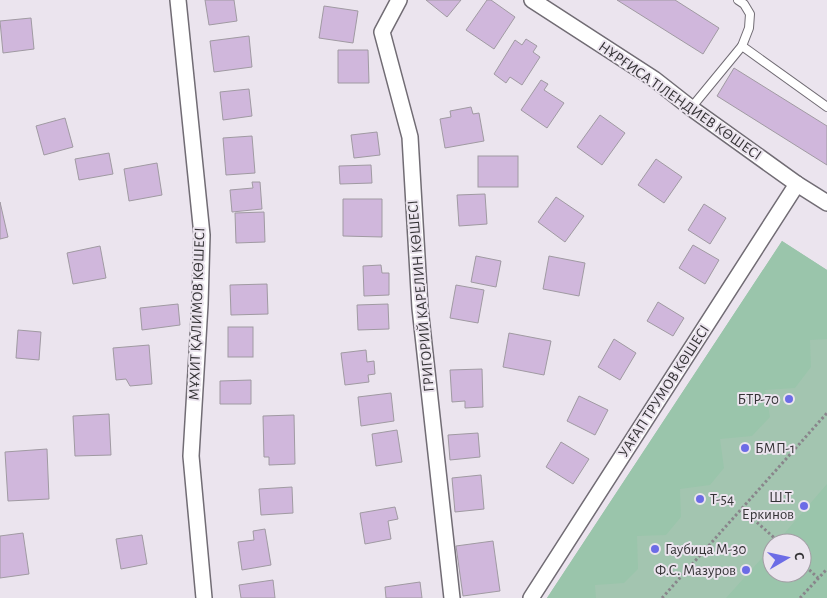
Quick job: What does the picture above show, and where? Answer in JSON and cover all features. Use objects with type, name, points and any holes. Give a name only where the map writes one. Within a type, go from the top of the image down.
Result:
[{"type":"street","name":"МҰХИТ ҚАЛИМОВ КӨШЕСІ","points":[[178,0],[202,236],[191,456],[204,598]]},
{"type":"street","name":"ГРИГОРИЙ КАРЕЛИН КӨШЕСІ","points":[[399,0],[382,32],[410,138],[420,308],[452,598]]},
{"type":"street","name":"НҰРҒИСА ТІЛЕНДИЕВ КӨШЕСІ","points":[[532,0],[654,79],[797,184],[827,203]]},
{"type":"street","name":"УАҒАП ТРУМОВ КӨШЕСІ","points":[[532,598],[797,184]]},
{"type":"lane","points":[[691,108],[742,46],[749,28],[750,14],[744,4],[738,0]]},
{"type":"lane","points":[[742,46],[827,107]]},
{"type":"path","points":[[662,598],[827,413]]},
{"type":"path","points":[[742,509],[769,533]]},
{"type":"path","points":[[800,598],[827,569]]},
{"type":"path","points":[[812,572],[818,578]]},
{"type":"green space","points":[[782,241],[827,270],[827,598],[547,598]]},
{"type":"green space","points":[[782,241],[827,270],[827,339],[810,340],[811,367],[795,388],[765,390],[770,417],[752,436],[720,439],[724,468],[710,485],[680,489],[681,517],[666,535],[637,536],[638,569],[624,583],[595,585],[596,598],[547,598]]},
{"type":"green space","points":[[827,484],[827,598],[726,598],[762,558],[762,583],[812,583],[812,533],[785,533]]},
{"type":"building","points":[[205,0],[234,0],[237,21],[209,25]]},
{"type":"building","points":[[426,0],[461,0],[447,17]]},
{"type":"building","points":[[487,0],[491,0],[515,17],[494,49],[466,30]]},
{"type":"building","points":[[617,0],[675,0],[719,28],[703,54]]},
{"type":"building","points":[[324,6],[358,11],[353,43],[319,38]]},
{"type":"building","points":[[31,18],[34,49],[3,53],[0,21]]},
{"type":"building","points":[[249,36],[252,67],[214,72],[210,41]]},
{"type":"building","points":[[526,39],[537,46],[533,52],[540,57],[522,85],[510,77],[506,83],[494,74],[515,40],[522,45]]},
{"type":"building","points":[[338,50],[368,50],[369,83],[338,83]]},
{"type":"building","points":[[734,68],[827,126],[827,165],[717,96]]},
{"type":"building","points":[[541,80],[548,84],[544,90],[564,103],[547,128],[521,110]]},
{"type":"building","points":[[249,89],[252,116],[223,120],[220,92]]},
{"type":"building","points":[[471,107],[473,114],[479,113],[484,141],[445,148],[440,119],[451,117],[450,111]]},
{"type":"building","points":[[600,115],[625,133],[602,165],[577,147]]},
{"type":"building","points":[[65,118],[73,147],[44,155],[36,126]]},
{"type":"building","points":[[377,132],[380,155],[354,158],[351,135]]},
{"type":"building","points":[[252,136],[255,173],[226,175],[223,138]]},
{"type":"building","points":[[109,153],[113,174],[79,180],[75,159]]},
{"type":"building","points":[[478,156],[518,156],[518,187],[478,187]]},
{"type":"building","points":[[656,159],[682,177],[664,203],[638,185]]},
{"type":"building","points":[[157,163],[162,195],[129,201],[124,169]]},
{"type":"building","points":[[371,165],[372,183],[340,184],[339,166]]},
{"type":"building","points":[[252,182],[260,182],[262,209],[232,212],[230,190],[253,188]]},
{"type":"building","points":[[485,194],[487,224],[459,226],[457,195]]},
{"type":"building","points":[[556,197],[584,216],[565,242],[538,222]]},
{"type":"building","points":[[343,199],[382,199],[382,237],[343,236]]},
{"type":"building","points":[[0,202],[8,237],[0,239]]},
{"type":"building","points":[[704,204],[726,218],[710,244],[688,230]]},
{"type":"building","points":[[264,212],[265,242],[236,243],[235,213]]},
{"type":"building","points":[[693,245],[719,260],[705,284],[679,268]]},
{"type":"building","points":[[100,246],[106,278],[73,284],[67,253]]},
{"type":"building","points":[[476,256],[501,261],[496,287],[471,282]]},
{"type":"building","points":[[549,256],[585,263],[579,296],[543,289]]},
{"type":"building","points":[[381,265],[382,273],[389,273],[389,295],[364,296],[363,266]]},
{"type":"building","points":[[267,284],[268,314],[231,315],[230,285]]},
{"type":"building","points":[[456,285],[484,290],[478,323],[450,318]]},
{"type":"building","points":[[658,302],[684,318],[673,336],[647,321]]},
{"type":"building","points":[[178,304],[180,325],[142,330],[140,308]]},
{"type":"building","points":[[388,304],[389,329],[358,330],[357,305]]},
{"type":"building","points":[[228,327],[253,327],[253,357],[228,357]]},
{"type":"building","points":[[18,330],[41,332],[39,360],[16,358]]},
{"type":"building","points":[[509,333],[551,341],[544,375],[503,367]]},
{"type":"building","points":[[614,339],[636,353],[620,380],[598,367]]},
{"type":"building","points":[[149,345],[152,384],[130,386],[126,379],[116,380],[113,348]]},
{"type":"building","points":[[366,350],[367,362],[374,361],[375,374],[368,375],[369,382],[345,385],[341,353]]},
{"type":"building","points":[[482,369],[483,407],[465,408],[465,401],[452,402],[450,370]]},
{"type":"building","points":[[251,380],[251,404],[220,404],[220,381]]},
{"type":"building","points":[[391,393],[394,421],[361,426],[358,397]]},
{"type":"building","points":[[579,396],[608,410],[595,435],[567,421]]},
{"type":"building","points":[[109,414],[111,455],[75,456],[73,416]]},
{"type":"building","points":[[294,415],[295,464],[269,465],[269,457],[264,457],[263,416]]},
{"type":"building","points":[[397,430],[402,462],[376,466],[372,434]]},
{"type":"building","points":[[478,433],[480,457],[450,460],[448,435]]},
{"type":"building","points":[[561,442],[589,459],[573,484],[546,467]]},
{"type":"building","points":[[47,449],[49,499],[8,501],[5,452]]},
{"type":"building","points":[[481,475],[484,509],[455,512],[452,478]]},
{"type":"building","points":[[292,487],[293,513],[261,515],[259,489]]},
{"type":"building","points":[[395,507],[398,519],[388,521],[391,539],[365,544],[360,513]]},
{"type":"building","points":[[265,529],[271,565],[242,570],[238,542],[254,540],[253,531]]},
{"type":"building","points":[[23,533],[29,574],[0,578],[0,536]]},
{"type":"building","points":[[142,535],[147,564],[121,569],[116,539]]},
{"type":"building","points":[[493,541],[500,591],[463,596],[456,546]]},
{"type":"building","points":[[273,580],[275,598],[241,598],[239,585]]},
{"type":"building","points":[[420,582],[422,598],[386,598],[385,587]]},
{"type":"place","name":"БТР-70","points":[[789,399]]},
{"type":"place","name":"БМП-1","points":[[745,448]]},
{"type":"place","name":"Т-54","points":[[700,499]]},
{"type":"place","name":"Ш.Т. Еркинов","points":[[804,506]]},
{"type":"place","name":"Гаубица М-30","points":[[655,549]]},
{"type":"place","name":"Ф.С. Мазуров","points":[[746,570]]}]
